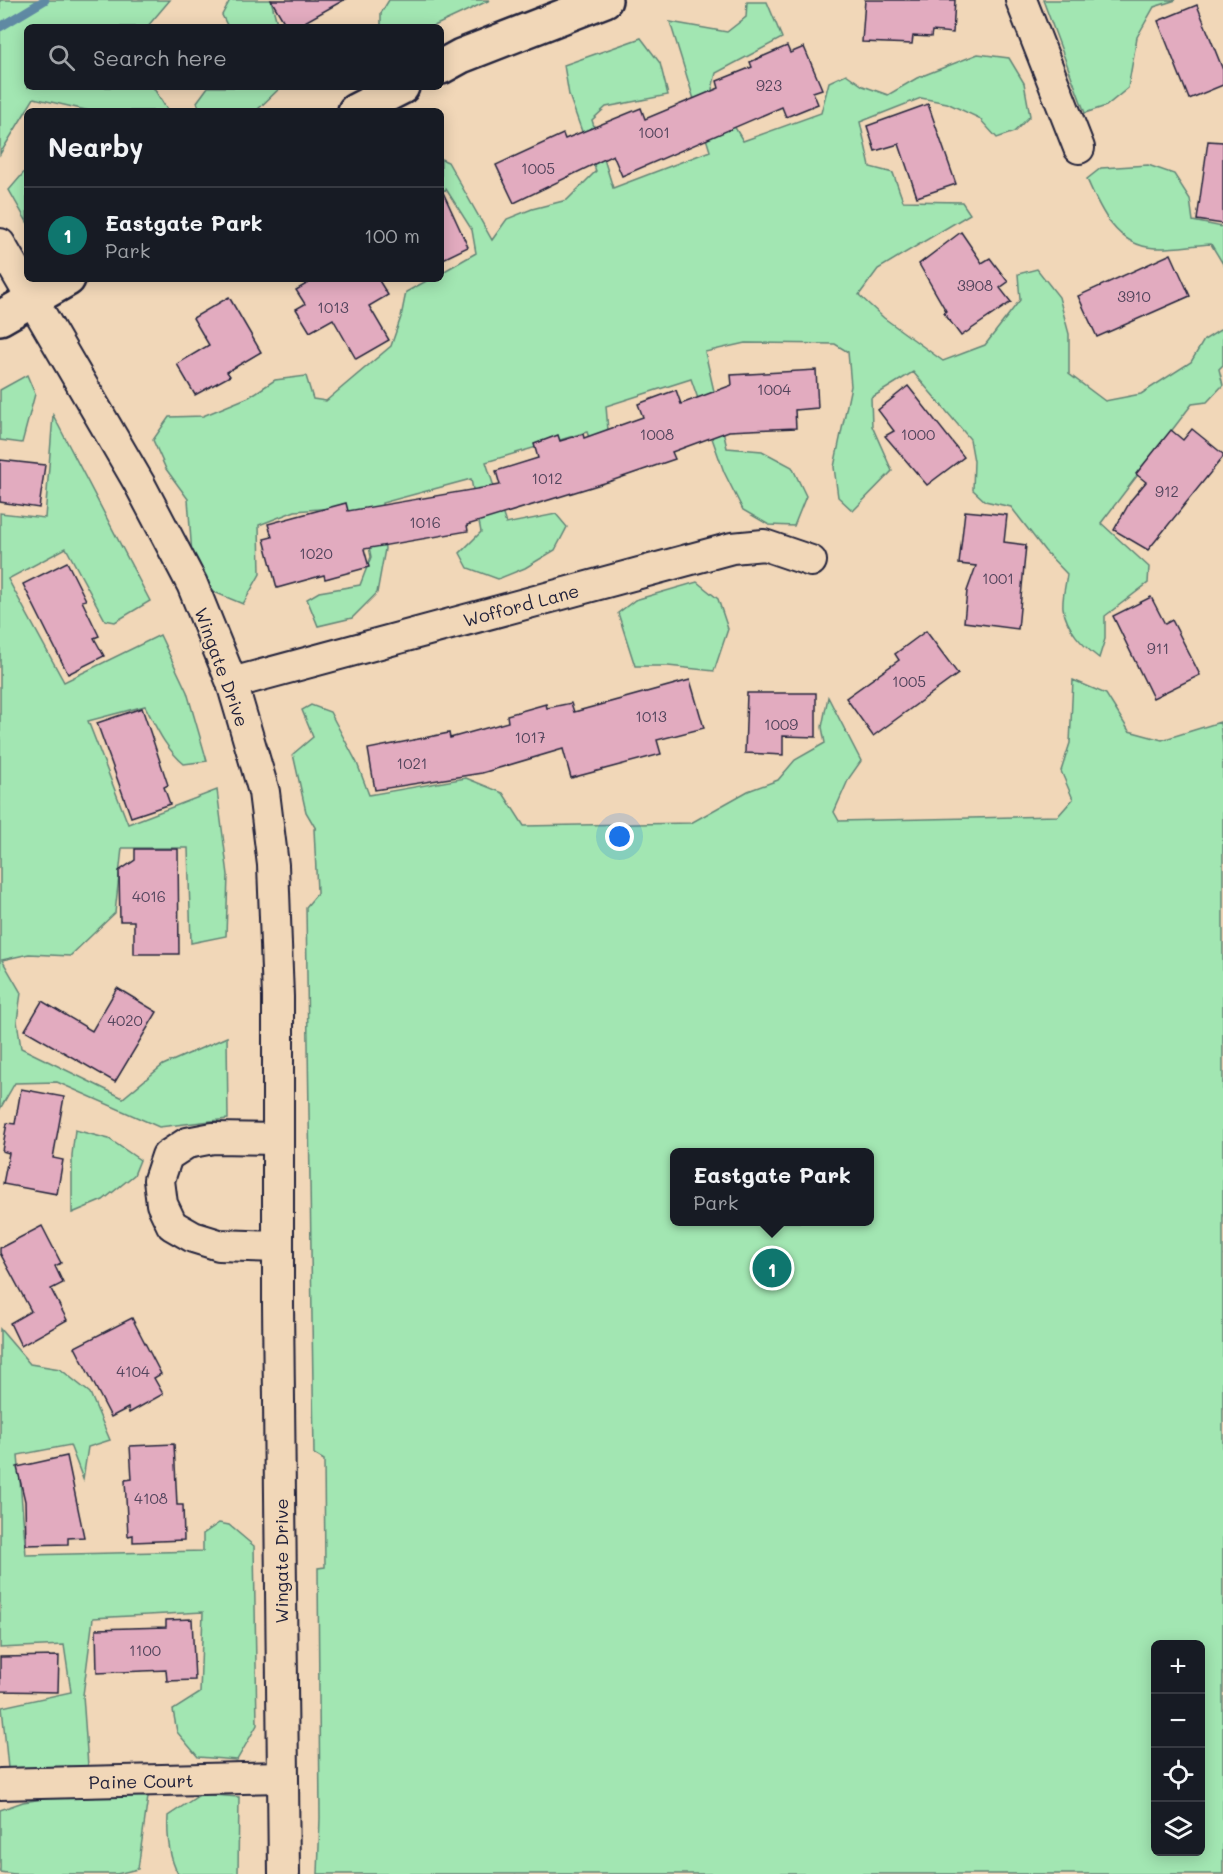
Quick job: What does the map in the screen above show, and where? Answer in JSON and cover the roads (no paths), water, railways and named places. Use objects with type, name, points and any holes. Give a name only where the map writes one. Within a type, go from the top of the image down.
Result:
[{"type":"street","points":[[444,65],[461,56],[606,0]]},
{"type":"street","points":[[1022,0],[1078,148]]},
{"type":"street","points":[[361,108],[396,90]]},
{"type":"street","name":"Wingate Drive","points":[[0,244],[139,483],[192,584],[232,683],[264,792],[273,865],[278,997],[284,1874]]},
{"type":"street","points":[[0,318],[63,282]]},
{"type":"street","name":"Wofford Lane","points":[[232,683],[732,548],[764,545],[811,561]]},
{"type":"street","points":[[278,1139],[213,1138],[187,1143],[167,1156],[159,1180],[162,1204],[172,1225],[193,1237],[219,1245],[278,1247]]},
{"type":"street","name":"Paine Court","points":[[0,1784],[282,1777]]},
{"type":"waterway","points":[[0,27],[45,0]]},
{"type":"place","name":"Eastgate Park","points":[[772,1268]]}]
